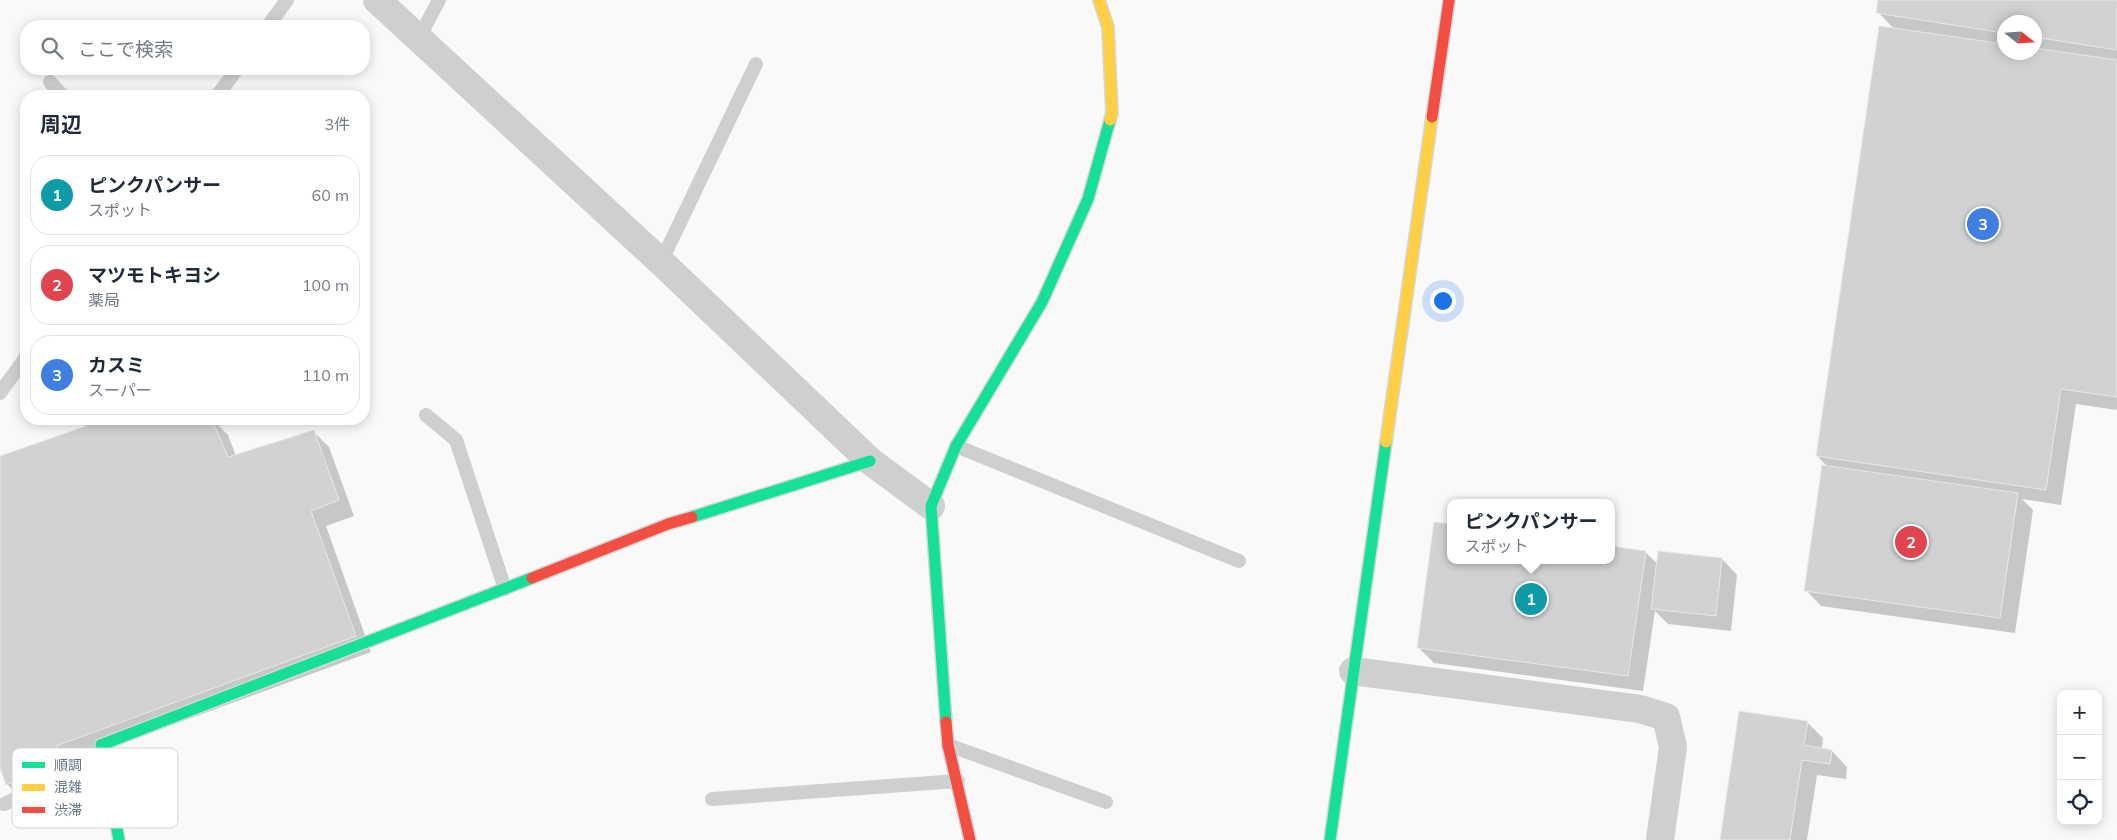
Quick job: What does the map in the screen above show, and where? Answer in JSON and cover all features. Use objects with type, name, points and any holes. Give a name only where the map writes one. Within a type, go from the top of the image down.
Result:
[{"type":"street","points":[[377,0],[661,262],[870,461],[931,506]]},
{"type":"street","points":[[970,840],[948,745],[931,506],[956,446],[1042,302],[1088,199],[1112,112],[1108,27],[1099,0]]},
{"type":"street","points":[[1330,840],[1449,0]]},
{"type":"street","points":[[102,748],[101,745],[668,524],[870,461]]},
{"type":"street","points":[[1353,671],[1640,709],[1666,717],[1673,747],[1660,840]]},
{"type":"lane","points":[[272,20],[287,0]]},
{"type":"lane","points":[[419,38],[439,0]]},
{"type":"lane","points":[[661,262],[756,64]]},
{"type":"lane","points":[[221,90],[233,75]]},
{"type":"lane","points":[[50,82],[57,90]]},
{"type":"lane","points":[[0,393],[20,365]]},
{"type":"lane","points":[[426,415],[456,440],[505,589]]},
{"type":"lane","points":[[956,446],[1239,561]]},
{"type":"lane","points":[[948,745],[1106,802]]},
{"type":"lane","points":[[712,799],[958,782]]},
{"type":"building","points":[[1878,0],[2117,0],[2117,50],[2042,38],[2042,15],[1997,15],[1997,32],[1876,13]]},
{"type":"building","points":[[1879,26],[1997,43],[1997,60],[2042,60],[2042,49],[2117,60],[2117,397],[2061,389],[2046,490],[1816,456]]},
{"type":"building","points":[[215,425],[228,457],[314,430],[339,500],[311,511],[356,636],[56,746],[57,748],[12,748],[12,783],[6,785],[0,768],[0,456],[86,426]]},
{"type":"building","points":[[1822,465],[2018,493],[2000,618],[1804,591]]},
{"type":"building","points":[[1434,522],[1447,524],[1447,564],[1615,564],[1615,547],[1646,551],[1628,676],[1417,648]]},
{"type":"building","points":[[1658,551],[1722,558],[1716,616],[1651,609]]},
{"type":"building","points":[[1739,711],[1808,721],[1804,745],[1832,750],[1830,764],[1802,760],[1790,840],[1720,840]]},
{"type":"traffic: fast","points":[[946,722],[931,506],[956,446],[1042,302],[1088,199],[1110,120]]},
{"type":"traffic: fast","points":[[1330,840],[1386,442]]},
{"type":"traffic: fast","points":[[692,517],[870,461]]},
{"type":"traffic: fast","points":[[102,748],[101,745],[532,578]]},
{"type":"traffic: fast","points":[[117,828],[119,840]]},
{"type":"traffic: slow","points":[[1099,0],[1108,27],[1112,112],[1110,120]]},
{"type":"traffic: slow","points":[[1386,442],[1432,117]]},
{"type":"traffic: jam","points":[[1432,117],[1449,0]]},
{"type":"traffic: jam","points":[[532,578],[668,524],[692,517]]},
{"type":"traffic: jam","points":[[946,722],[948,745],[970,840]]},
{"type":"place","name":"カスミ","points":[[1983,224]]},
{"type":"place","name":"マツモトキヨシ","points":[[1911,542]]},
{"type":"place","name":"ピンクパンサー","points":[[1531,599]]}]
